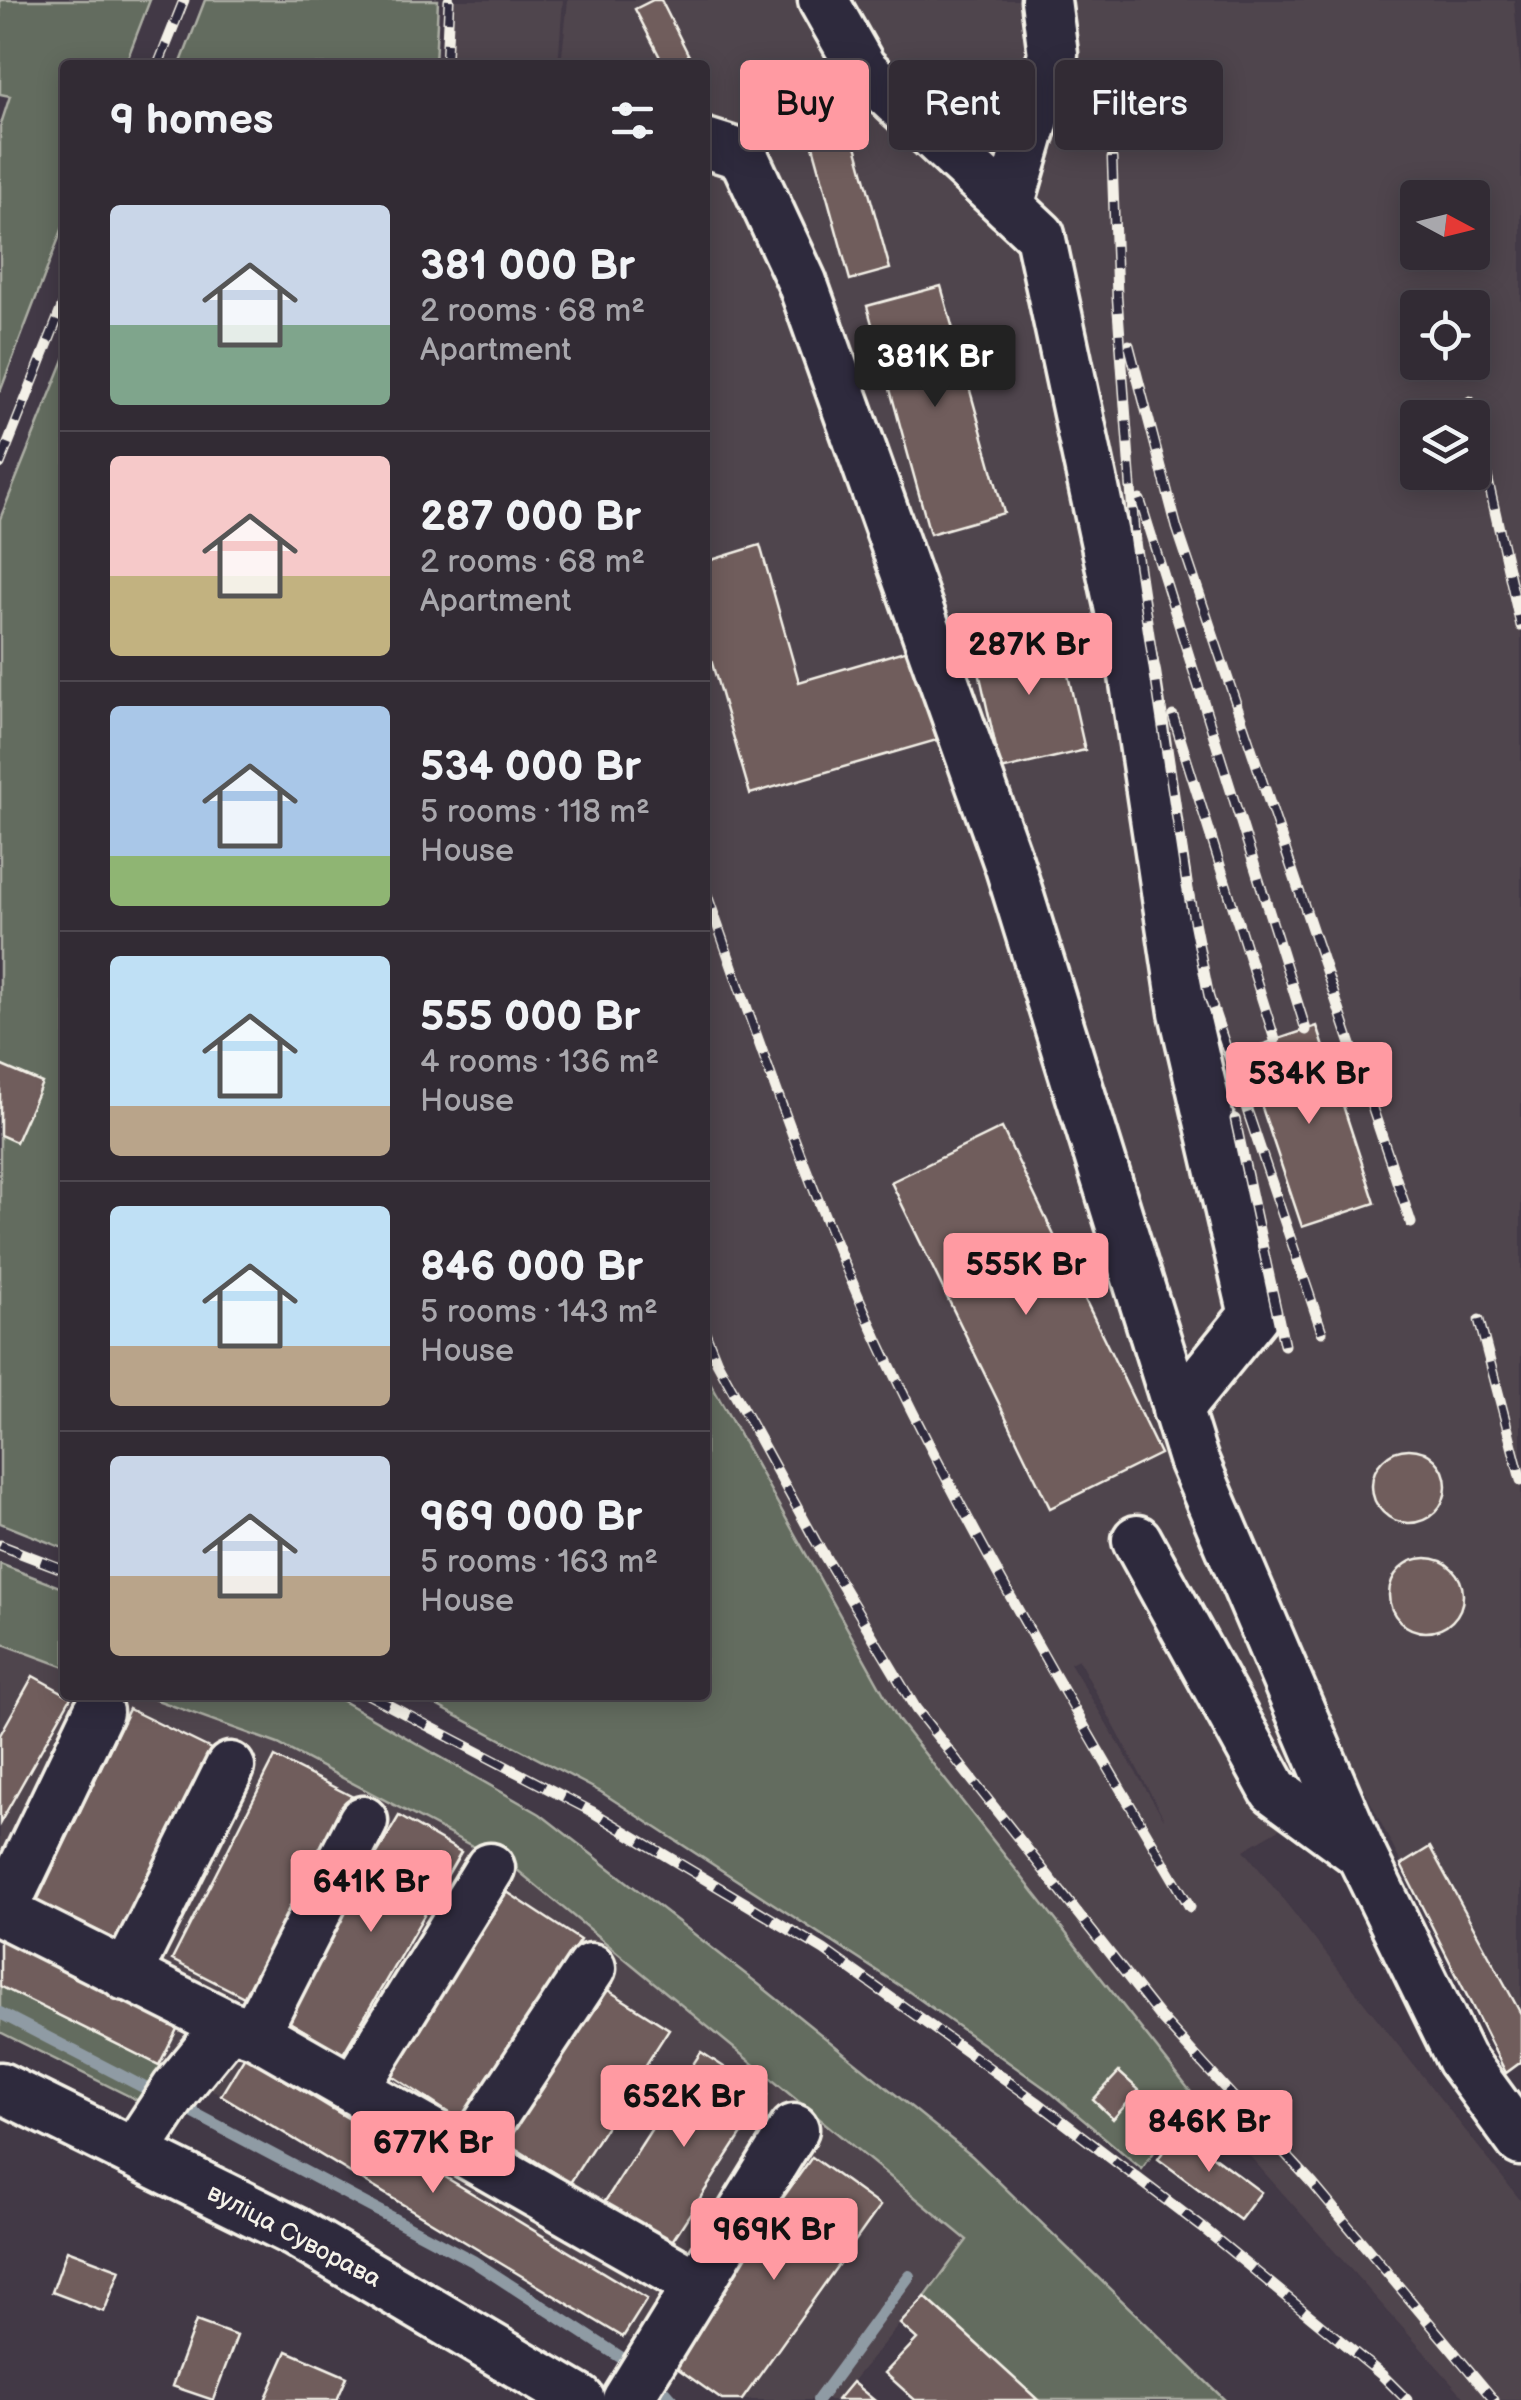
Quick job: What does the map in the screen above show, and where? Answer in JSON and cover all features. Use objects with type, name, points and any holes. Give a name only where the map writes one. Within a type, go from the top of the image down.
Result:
[{"type":"street","points":[[823,0],[862,69],[1040,235],[1134,676],[1184,1012],[1254,1315],[1177,1410]]},
{"type":"street","points":[[1009,206],[1054,54],[1046,0]]},
{"type":"street","points":[[710,145],[744,155],[802,282],[1008,864],[1193,1459],[1361,1854],[1461,2059],[1521,2141]]},
{"type":"street","points":[[1137,1540],[1274,1790],[1361,1854]]},
{"type":"street","points":[[98,1712],[1,1911],[355,2087],[698,2285]]},
{"type":"street","points":[[126,1976],[230,1767]]},
{"type":"street","points":[[134,2153],[176,2089],[241,2029],[363,1821]]},
{"type":"street","points":[[355,2087],[490,1868]]},
{"type":"street","points":[[468,2154],[591,1968]]},
{"type":"street","name":"вуліца Суворава","points":[[0,2087],[295,2232],[580,2400]]},
{"type":"street","points":[[627,2400],[794,2129]]},
{"type":"shaded area","points":[[450,0],[563,0],[558,60],[446,60]]},
{"type":"shaded area","points":[[568,0],[1514,0],[1521,77],[1521,2062],[1506,2073],[1357,1775],[1295,1820],[1244,1850],[1521,2201],[1521,2400],[1467,2400],[1156,2051],[899,1721],[710,1382],[710,60],[562,60]],"holes":[[[1078,1659],[1164,1819],[1070,1663]]]},
{"type":"shaded area","points":[[0,1643],[60,1665],[60,1700],[157,1700],[278,1744],[516,1869],[968,2241],[837,2400],[722,2400],[667,2361],[222,2095],[0,1986]]},
{"type":"green space","points":[[0,0],[150,0],[127,60],[60,60],[60,235],[0,392],[0,127],[10,96],[0,94]]},
{"type":"green space","points":[[205,0],[438,0],[435,60],[182,60]]},
{"type":"green space","points":[[60,369],[60,1547],[0,1523],[0,519]]},
{"type":"green space","points":[[710,1382],[899,1721],[1194,2096],[1142,2169],[1049,2091],[908,1991],[601,1792],[426,1700],[710,1700]]},
{"type":"green space","points":[[0,1564],[60,1587],[60,1665],[0,1643]]},
{"type":"green space","points":[[157,1700],[341,1700],[540,1814],[972,2156],[1225,2400],[1038,2400],[925,2297],[967,2240],[516,1869],[278,1744]]},
{"type":"green space","points":[[0,1986],[173,2072],[153,2101],[139,2101],[0,2032]]},
{"type":"building","points":[[661,0],[689,56],[661,60],[635,9]]},
{"type":"building","points":[[814,150],[857,150],[890,269],[850,280]]},
{"type":"building","points":[[941,286],[1004,513],[930,534],[867,306]]},
{"type":"building","points":[[760,545],[799,682],[911,649],[937,740],[750,794],[710,656],[710,560]]},
{"type":"building","points":[[1057,626],[1085,750],[1001,770],[973,645]]},
{"type":"building","points":[[1317,1026],[1375,1203],[1302,1227],[1243,1051]]},
{"type":"building","points":[[0,1065],[42,1083],[16,1142],[0,1135]]},
{"type":"building","points":[[1002,1128],[1160,1454],[1050,1508],[891,1182]]},
{"type":"building","points":[[1409,1449],[1435,1460],[1446,1486],[1435,1512],[1409,1523],[1383,1512],[1372,1486],[1383,1460]]},
{"type":"building","points":[[1426,1558],[1452,1569],[1463,1595],[1452,1621],[1426,1632],[1400,1621],[1389,1595],[1400,1569]]},
{"type":"building","points":[[33,1676],[60,1691],[60,1700],[69,1700],[0,1823],[0,1735]]},
{"type":"building","points":[[129,1709],[211,1749],[119,1941],[37,1901]]},
{"type":"building","points":[[275,1757],[355,1798],[252,2001],[172,1960]]},
{"type":"building","points":[[399,1816],[461,1852],[343,2054],[281,2017]]},
{"type":"building","points":[[1430,1847],[1521,2014],[1521,2062],[1506,2073],[1401,1865]]},
{"type":"building","points":[[507,1892],[580,1940],[461,2121],[388,2073]]},
{"type":"building","points":[[0,1931],[181,2021],[159,2065],[0,1986]]},
{"type":"building","points":[[603,1987],[669,2029],[570,2183],[504,2141]]},
{"type":"building","points":[[701,2052],[767,2095],[667,2249],[602,2206]]},
{"type":"building","points":[[245,2056],[647,2299],[623,2337],[221,2095]]},
{"type":"building","points":[[1119,2072],[1139,2090],[1113,2119],[1093,2100]]},
{"type":"building","points":[[1178,2130],[1261,2192],[1240,2220],[1158,2159]]},
{"type":"building","points":[[812,2157],[880,2206],[742,2400],[722,2400],[667,2361]]},
{"type":"building","points":[[67,2250],[120,2270],[104,2312],[52,2292]]},
{"type":"building","points":[[925,2297],[1038,2400],[915,2400],[885,2373],[917,2339],[900,2324]]},
{"type":"building","points":[[196,2321],[237,2336],[213,2400],[172,2386]]},
{"type":"building","points":[[287,2351],[347,2377],[337,2400],[265,2400]]},
{"type":"building","points":[[852,2382],[874,2400],[837,2400]]},
{"type":"waterway","points":[[0,2013],[149,2090]]},
{"type":"waterway","points":[[190,2111],[473,2261],[628,2362]]},
{"type":"waterway","points":[[818,2400],[909,2276]]},
{"type":"waterway","points":[[655,2380],[673,2400]]},
{"type":"railway","points":[[160,60],[184,0]]},
{"type":"railway","points":[[446,60],[449,0]]},
{"type":"railway","points":[[1112,158],[1117,297],[1135,542],[1187,886],[1209,997],[1322,1332]]},
{"type":"railway","points":[[0,464],[60,313]]},
{"type":"railway","points":[[1129,345],[1177,528],[1411,1223]]},
{"type":"railway","points":[[1490,489],[1521,626]]},
{"type":"railway","points":[[1140,500],[1306,1030]]},
{"type":"railway","points":[[1173,716],[1275,1040]]},
{"type":"railway","points":[[710,903],[800,1153],[881,1348],[1012,1599],[1190,1907]]},
{"type":"railway","points":[[1235,1119],[1284,1345]]},
{"type":"railway","points":[[1479,1320],[1521,1480]]},
{"type":"railway","points":[[710,1344],[815,1540],[916,1709],[1160,2017],[1313,2184],[1494,2400]]},
{"type":"railway","points":[[0,1545],[60,1568]]},
{"type":"railway","points":[[379,1700],[591,1811],[824,1950],[1037,2102],[1203,2228],[1407,2400]]}]
